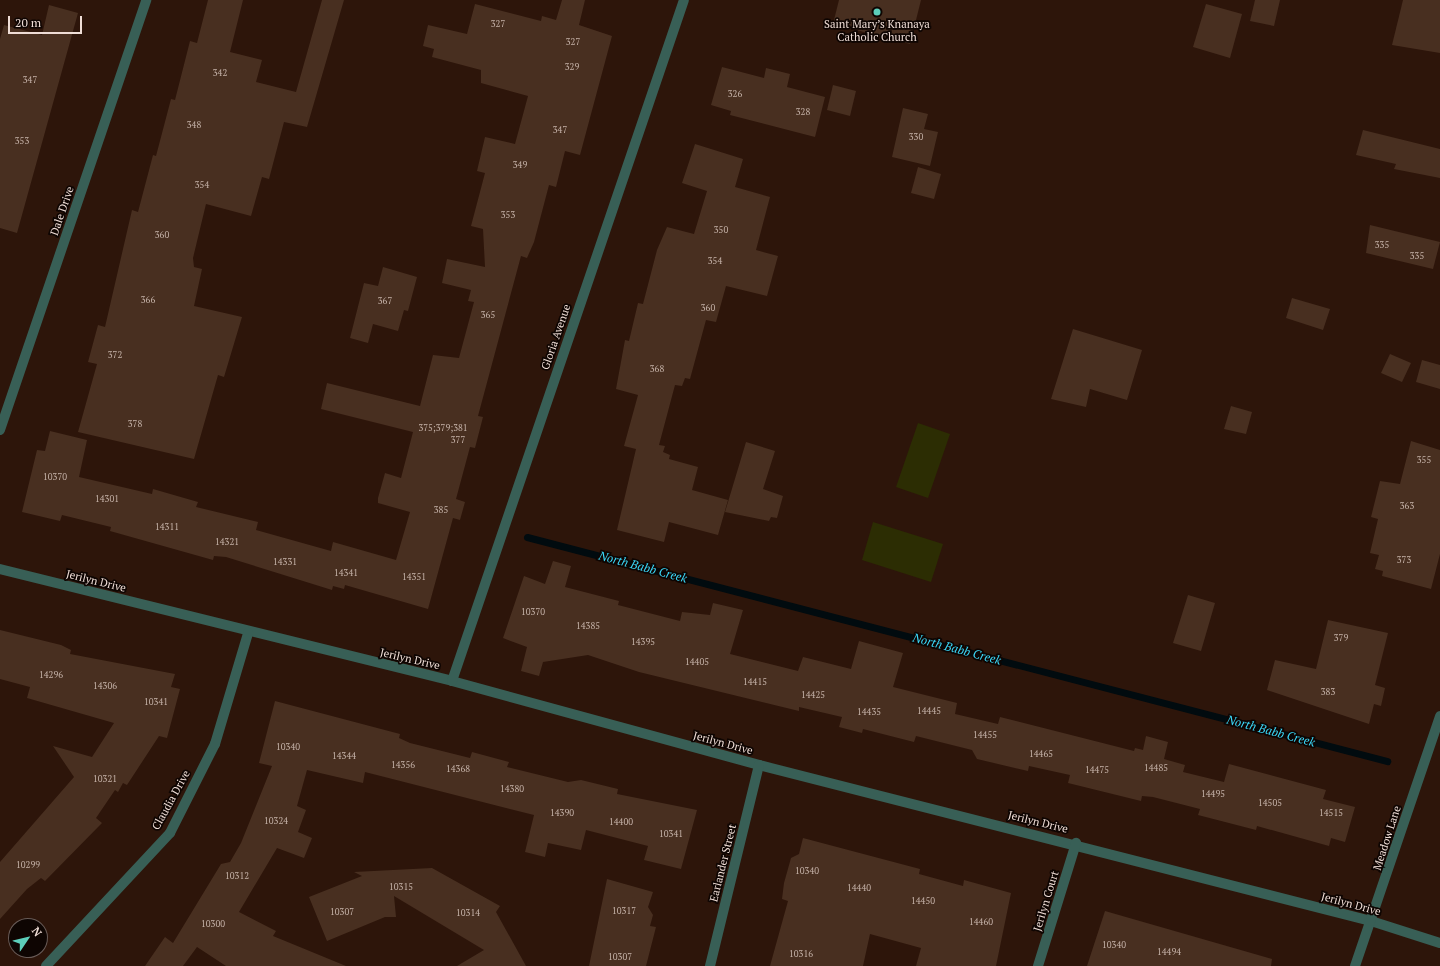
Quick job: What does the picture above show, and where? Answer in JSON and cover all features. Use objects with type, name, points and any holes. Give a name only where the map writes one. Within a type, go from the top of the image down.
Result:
[{"type":"street","name":"Dale Drive","points":[[0,430],[146,0]]},
{"type":"street","name":"Gloria Avenue","points":[[452,681],[684,0]]},
{"type":"street","name":"Jerilyn Drive","points":[[0,569],[248,633],[452,681],[759,766],[1076,843],[1371,921],[1440,943]]},
{"type":"street","name":"Claudia Drive","points":[[46,966],[170,833],[215,744],[248,633]]},
{"type":"street","name":"Meadow Lane","points":[[1355,966],[1440,716]]},
{"type":"street","name":"Earlander Street","points":[[710,966],[759,766]]},
{"type":"street","name":"Jerilyn Court","points":[[1038,966],[1076,843]]},
{"type":"shaded area","points":[[918,423],[950,434],[928,498],[896,487]]},
{"type":"shaded area","points":[[873,522],[943,544],[931,582],[862,560]]},
{"type":"building","points":[[208,0],[243,0],[230,52],[262,60],[256,82],[296,92],[322,0],[344,0],[307,127],[284,122],[269,179],[262,177],[251,216],[206,204],[193,258],[194,267],[202,269],[194,306],[242,317],[224,377],[218,375],[194,459],[78,432],[97,364],[88,362],[98,325],[105,327],[132,210],[138,212],[153,155],[156,156],[171,99],[175,100],[190,41],[197,43]]},
{"type":"building","points":[[562,0],[585,0],[579,25],[612,36],[580,155],[565,151],[556,187],[549,185],[534,242],[527,258],[521,256],[478,416],[483,417],[475,448],[470,447],[456,499],[465,502],[460,520],[453,518],[428,609],[345,585],[344,589],[333,586],[332,590],[226,557],[214,556],[213,560],[110,531],[111,527],[62,515],[60,521],[22,512],[37,450],[45,451],[50,431],[87,440],[79,477],[152,494],[153,489],[198,502],[196,507],[258,522],[256,530],[331,551],[333,542],[396,560],[410,512],[378,503],[378,498],[385,473],[401,478],[413,432],[321,409],[327,383],[420,406],[433,355],[459,358],[474,302],[468,301],[471,290],[442,283],[447,259],[485,267],[483,229],[471,226],[485,173],[477,171],[485,137],[515,144],[528,96],[481,83],[481,70],[432,57],[434,49],[423,46],[428,25],[467,34],[475,4],[541,21],[542,16],[556,20]]},
{"type":"building","name":"Saint Mary’s Knanaya Catholic Church","points":[[839,0],[921,0],[910,44],[833,24]]},
{"type":"building","points":[[1255,0],[1280,0],[1274,26],[1250,21]]},
{"type":"building","points":[[1403,0],[1440,0],[1440,53],[1392,45]]},
{"type":"building","points":[[1206,4],[1242,14],[1230,58],[1193,47]]},
{"type":"building","points":[[49,5],[78,13],[17,233],[0,228],[0,39],[4,25],[42,35]]},
{"type":"building","points":[[722,67],[764,78],[766,68],[790,74],[787,87],[825,97],[815,137],[730,115],[731,111],[711,105]]},
{"type":"building","points":[[833,85],[856,91],[850,116],[827,110]]},
{"type":"building","points":[[903,108],[928,114],[924,129],[938,132],[930,166],[892,157]]},
{"type":"building","points":[[1363,130],[1440,149],[1440,178],[1394,169],[1396,164],[1356,155]]},
{"type":"building","points":[[695,144],[743,159],[735,187],[770,197],[756,250],[778,256],[767,296],[726,286],[716,322],[706,320],[690,379],[685,378],[682,386],[675,385],[659,445],[665,446],[663,452],[670,455],[669,459],[698,467],[692,490],[728,500],[718,535],[669,522],[664,542],[617,530],[636,449],[624,446],[638,395],[616,389],[625,340],[629,341],[638,303],[643,304],[657,250],[667,227],[694,234],[707,191],[682,183]]},
{"type":"building","points":[[918,167],[941,174],[934,199],[911,193]]},
{"type":"building","points":[[1370,225],[1440,242],[1433,269],[1366,253]]},
{"type":"building","points":[[383,267],[417,277],[408,311],[404,310],[398,331],[373,324],[368,343],[350,338],[364,283],[378,286]]},
{"type":"building","points":[[1292,298],[1330,309],[1323,330],[1286,318]]},
{"type":"building","points":[[1073,329],[1142,350],[1127,400],[1090,389],[1086,407],[1051,399]]},
{"type":"building","points":[[1390,354],[1411,363],[1402,382],[1381,373]]},
{"type":"building","points":[[1422,360],[1440,365],[1440,389],[1416,382]]},
{"type":"building","points":[[1231,406],[1252,412],[1246,434],[1224,429]]},
{"type":"building","points":[[1411,441],[1440,450],[1440,554],[1431,589],[1382,576],[1383,571],[1375,569],[1379,555],[1370,553],[1378,519],[1371,517],[1380,481],[1400,484]]},
{"type":"building","points":[[746,442],[775,451],[763,489],[783,496],[777,518],[771,517],[769,521],[725,512]]},
{"type":"building","points":[[553,561],[571,566],[565,587],[619,601],[618,605],[680,621],[682,612],[710,615],[713,603],[743,610],[730,654],[798,671],[803,657],[851,669],[859,641],[903,653],[893,687],[957,703],[955,714],[998,724],[1000,717],[1134,751],[1135,748],[1143,750],[1146,736],[1168,742],[1164,759],[1185,765],[1183,772],[1224,782],[1229,764],[1326,790],[1323,799],[1355,807],[1345,842],[1331,838],[1329,846],[1257,826],[1256,830],[1198,815],[1200,809],[1153,797],[1142,796],[1141,801],[1068,783],[1070,775],[1029,766],[1028,771],[977,759],[972,750],[916,736],[914,742],[863,729],[862,733],[839,727],[842,717],[799,707],[799,711],[639,672],[588,655],[543,662],[539,676],[521,671],[527,647],[503,638],[524,576],[545,584]]},
{"type":"building","points":[[1188,595],[1215,603],[1201,651],[1173,643]]},
{"type":"building","points":[[1328,620],[1388,633],[1375,685],[1385,688],[1381,706],[1374,704],[1369,724],[1267,690],[1275,660],[1316,669]]},
{"type":"building","points":[[0,630],[61,645],[71,650],[70,654],[175,674],[171,687],[180,689],[167,738],[159,736],[127,785],[123,783],[118,792],[115,790],[96,818],[102,823],[45,881],[41,878],[27,889],[0,919],[0,862],[74,777],[53,746],[92,757],[114,723],[27,698],[30,687],[0,679]]},
{"type":"building","points":[[275,701],[400,734],[399,738],[410,743],[470,758],[472,752],[509,762],[507,767],[568,782],[581,780],[618,789],[617,794],[697,810],[681,869],[644,860],[648,846],[586,830],[581,850],[548,843],[545,857],[525,852],[534,815],[365,772],[363,783],[307,770],[297,806],[306,810],[298,832],[312,838],[304,858],[277,848],[239,912],[276,931],[273,936],[346,966],[226,966],[197,947],[183,966],[145,966],[165,937],[173,943],[221,864],[230,862],[241,843],[272,766],[259,763]]},
{"type":"building","points":[[803,838],[920,869],[919,874],[963,886],[964,880],[1011,893],[996,966],[916,966],[921,948],[870,934],[863,966],[770,966],[788,901],[782,899],[784,883],[791,858],[799,854]]},
{"type":"building","points":[[432,868],[500,906],[496,912],[526,966],[457,966],[484,950],[394,896],[396,917],[385,917],[327,941],[309,897],[362,876],[354,872]]},
{"type":"building","points":[[607,879],[653,892],[648,907],[653,915],[650,926],[656,927],[646,966],[589,966]]},
{"type":"building","points":[[1105,911],[1272,959],[1271,966],[1087,966]]},
{"type":"waterway","name":"North Babb Creek","points":[[527,537],[1387,761]]},
{"type":"place","name":"Saint Mary’s Knanaya Catholic Church","points":[[877,12]]}]
